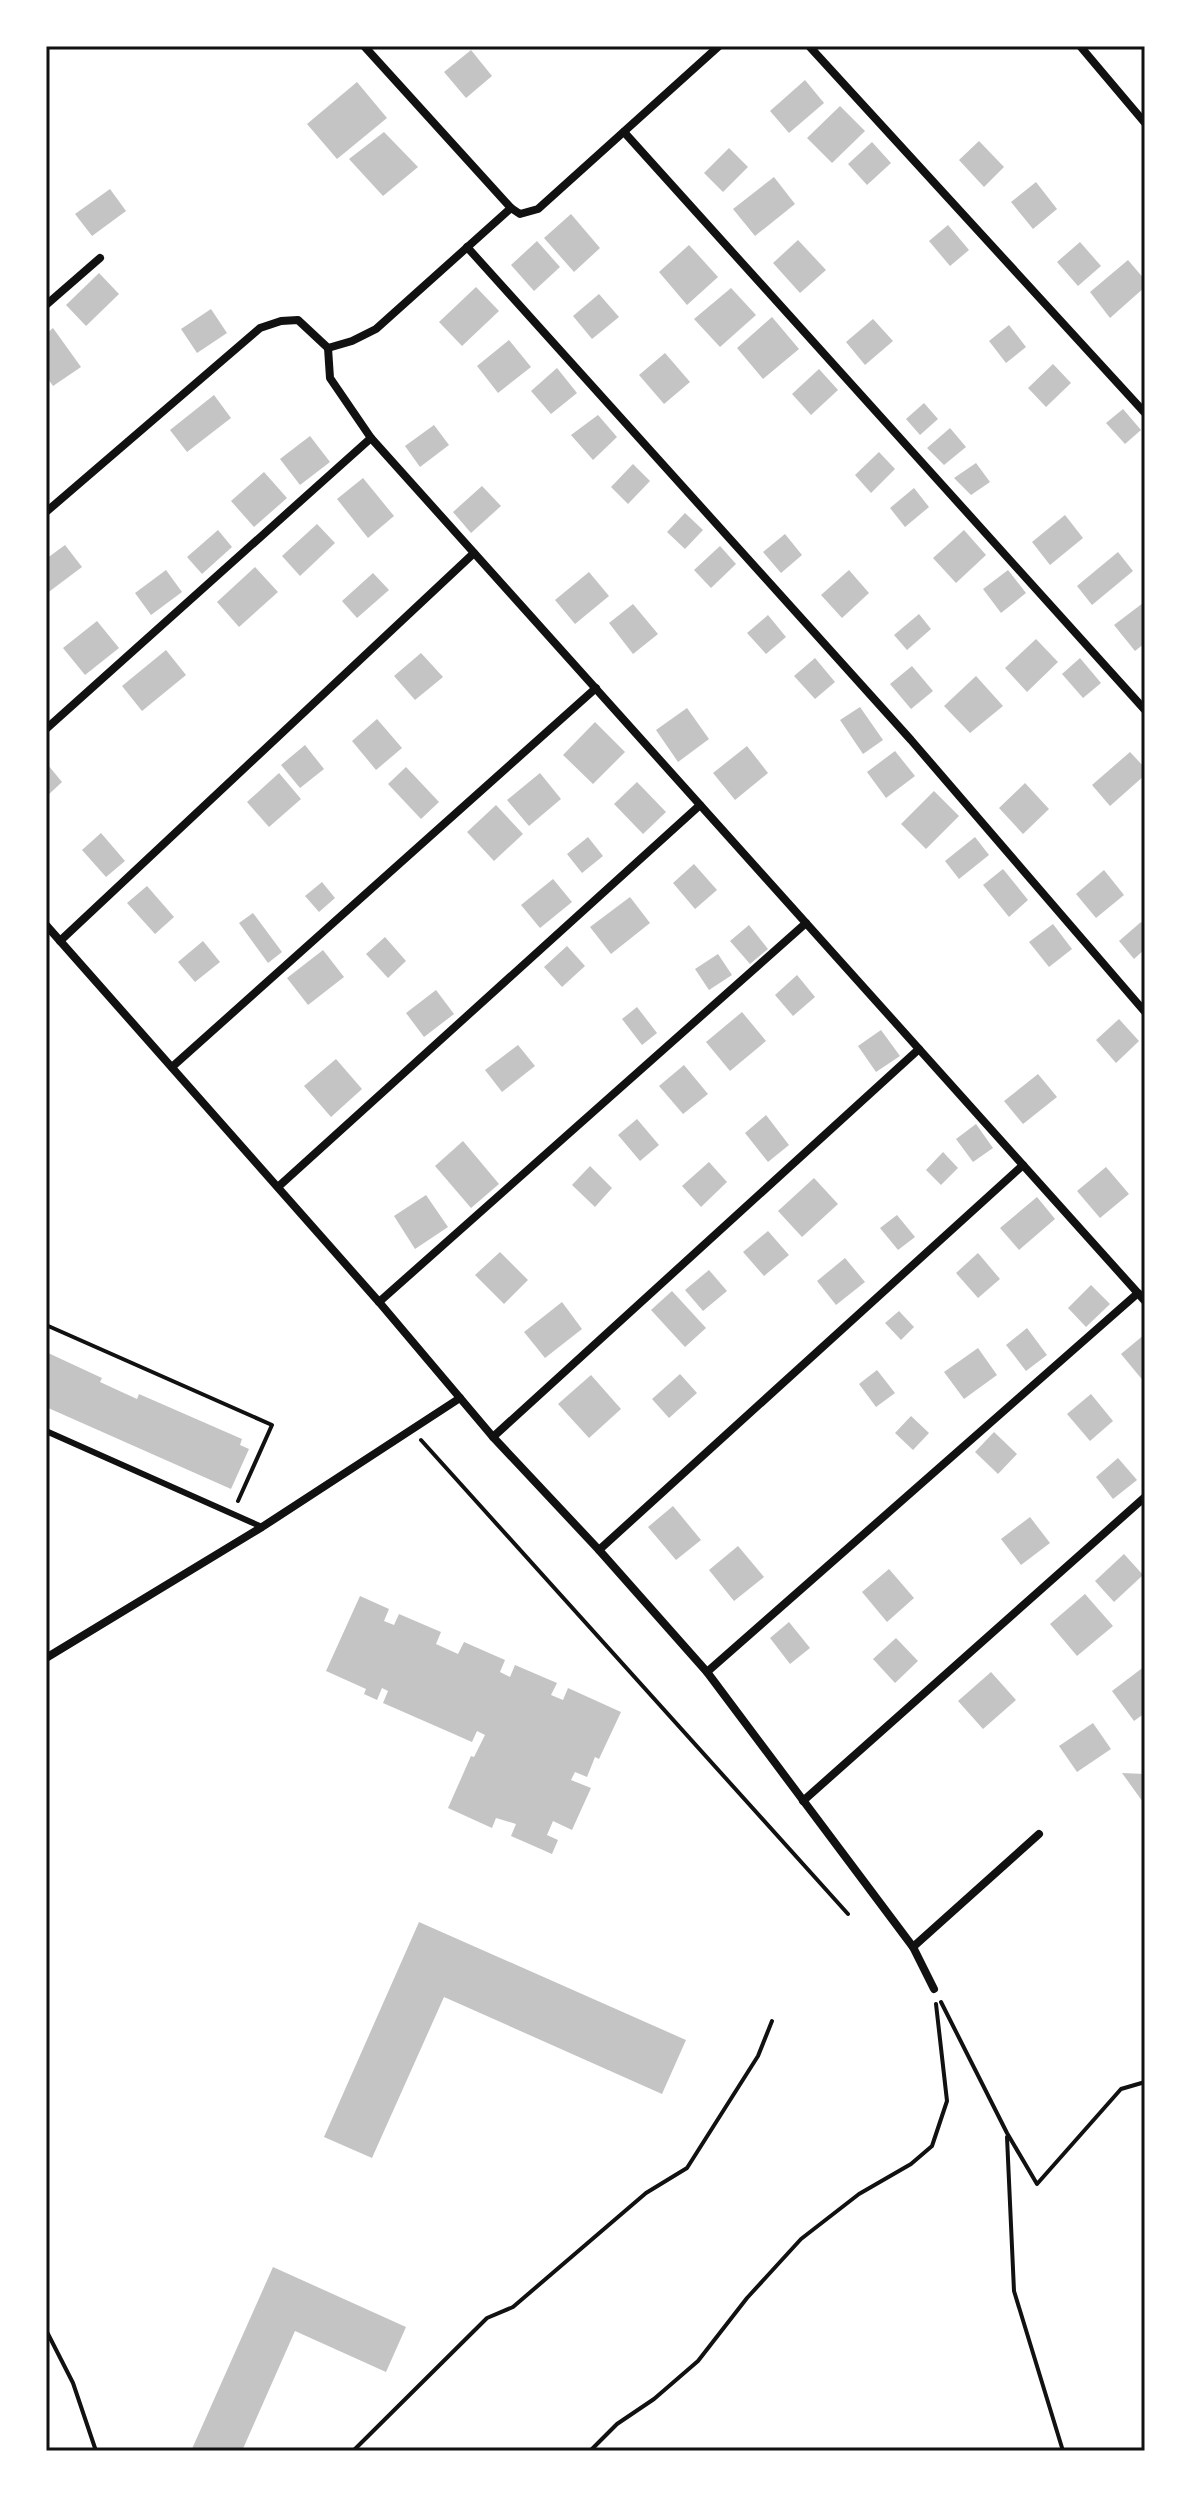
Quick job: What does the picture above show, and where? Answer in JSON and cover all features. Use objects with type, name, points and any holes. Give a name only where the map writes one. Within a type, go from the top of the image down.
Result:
[{"type":"street","points":[[364,46],[511,208],[520,214],[538,209],[719,46]]},
{"type":"street","points":[[809,46],[1145,413]]},
{"type":"street","points":[[1080,46],[1145,123]]},
{"type":"street","points":[[624,132],[1145,710]]},
{"type":"street","points":[[328,348],[376,329],[511,208]]},
{"type":"street","points":[[467,247],[911,740],[1145,1012]]},
{"type":"street","points":[[46,305],[100,258]]},
{"type":"street","points":[[46,512],[260,328],[281,321],[298,320],[328,348],[330,378],[371,438],[1145,1301]]},
{"type":"street","points":[[46,729],[371,438]]},
{"type":"street","points":[[60,941],[474,553]]},
{"type":"street","points":[[172,1067],[596,688]]},
{"type":"street","points":[[278,1187],[700,805]]},
{"type":"street","points":[[379,1302],[806,923]]},
{"type":"street","points":[[46,925],[379,1302],[493,1437],[707,1672],[913,1947],[934,1989]]},
{"type":"street","points":[[493,1437],[919,1049]]},
{"type":"street","points":[[599,1550],[1023,1165]]},
{"type":"street","points":[[707,1672],[1138,1293]]},
{"type":"street","points":[[46,1658],[262,1527],[460,1398]]},
{"type":"street","points":[[803,1801],[1145,1497]]},
{"type":"street","points":[[913,1947],[1039,1834]]},
{"type":"lane","points":[[46,1431],[262,1527]]},
{"type":"path","points":[[46,1325],[272,1425],[236,1505]]},
{"type":"path","points":[[412,1430],[848,1914]]},
{"type":"path","points":[[934,1989],[1007,2133],[1037,2184],[1121,2089],[1145,2082]]},
{"type":"path","points":[[590,2451],[617,2424],[654,2399],[698,2361],[747,2298],[801,2239],[859,2194],[911,2164],[932,2146],[947,2101],[934,1989]]},
{"type":"path","points":[[353,2451],[487,2318],[513,2307],[646,2193],[687,2168],[758,2056],[772,2021]]},
{"type":"path","points":[[1007,2133],[1014,2291],[1063,2451]]},
{"type":"path","points":[[46,2330],[73,2383],[96,2451]]},
{"type":"building","points":[[471,50],[492,76],[466,98],[444,72]]},
{"type":"building","points":[[805,80],[824,103],[789,133],[770,111]]},
{"type":"building","points":[[357,82],[387,118],[337,159],[307,124]]},
{"type":"building","points":[[840,106],[865,131],[832,163],[807,138]]},
{"type":"building","points":[[384,132],[418,167],[383,196],[349,159]]},
{"type":"building","points":[[979,141],[1004,167],[984,187],[959,160]]},
{"type":"building","points":[[872,142],[891,163],[867,185],[848,164]]},
{"type":"building","points":[[729,148],[748,167],[723,192],[704,173]]},
{"type":"building","points":[[774,177],[795,204],[755,236],[733,209]]},
{"type":"building","points":[[1036,182],[1057,209],[1033,229],[1011,202]]},
{"type":"building","points":[[110,189],[126,211],[92,236],[75,214]]},
{"type":"building","points":[[571,214],[600,248],[574,272],[544,238]]},
{"type":"building","points":[[948,225],[969,250],[950,266],[929,241]]},
{"type":"building","points":[[798,240],[826,270],[800,293],[773,263]]},
{"type":"building","points":[[537,241],[560,267],[534,291],[511,265]]},
{"type":"building","points":[[1080,242],[1101,266],[1078,286],[1057,262]]},
{"type":"building","points":[[689,245],[718,277],[687,305],[659,272]]},
{"type":"building","points":[[1128,260],[1145,280],[1145,287],[1110,318],[1090,292]]},
{"type":"building","points":[[99,273],[119,294],[86,326],[66,305]]},
{"type":"building","points":[[476,287],[499,311],[462,346],[439,322]]},
{"type":"building","points":[[731,288],[756,315],[720,347],[694,319]]},
{"type":"building","points":[[599,294],[619,317],[592,339],[573,316]]},
{"type":"building","points":[[211,309],[227,333],[197,353],[181,329]]},
{"type":"building","points":[[772,317],[799,349],[763,379],[737,348]]},
{"type":"building","points":[[873,319],[893,341],[865,365],[846,342]]},
{"type":"building","points":[[1009,325],[1026,347],[1006,363],[989,341]]},
{"type":"building","points":[[53,328],[81,367],[53,386],[46,376],[46,334]]},
{"type":"building","points":[[509,340],[531,367],[498,393],[477,366]]},
{"type":"building","points":[[665,353],[690,382],[664,404],[639,375]]},
{"type":"building","points":[[1053,364],[1071,383],[1046,407],[1028,388]]},
{"type":"building","points":[[557,368],[577,393],[551,414],[531,391]]},
{"type":"building","points":[[819,369],[838,390],[811,415],[792,394]]},
{"type":"building","points":[[214,395],[231,418],[187,452],[170,430]]},
{"type":"building","points":[[924,403],[938,419],[920,435],[906,419]]},
{"type":"building","points":[[1123,409],[1141,430],[1125,444],[1106,423]]},
{"type":"building","points":[[598,415],[617,437],[593,460],[571,435]]},
{"type":"building","points":[[434,425],[449,445],[420,467],[405,446]]},
{"type":"building","points":[[950,428],[966,447],[944,465],[927,448]]},
{"type":"building","points":[[310,436],[330,462],[300,485],[280,459]]},
{"type":"building","points":[[879,452],[895,469],[871,493],[855,475]]},
{"type":"building","points":[[976,463],[990,482],[971,495],[954,478]]},
{"type":"building","points":[[633,464],[650,481],[628,504],[611,487]]},
{"type":"building","points":[[264,472],[287,498],[254,527],[231,501]]},
{"type":"building","points":[[363,478],[394,516],[368,538],[337,499]]},
{"type":"building","points":[[482,486],[501,506],[471,533],[453,512]]},
{"type":"building","points":[[914,488],[929,507],[905,527],[890,508]]},
{"type":"building","points":[[685,513],[703,530],[685,549],[667,532]]},
{"type":"building","points":[[1065,515],[1083,538],[1050,565],[1032,542]]},
{"type":"building","points":[[317,524],[335,543],[300,576],[282,556]]},
{"type":"building","points":[[218,530],[232,547],[202,574],[187,557]]},
{"type":"building","points":[[964,530],[986,555],[956,583],[933,558]]},
{"type":"building","points":[[785,534],[802,555],[781,573],[763,552]]},
{"type":"building","points":[[65,545],[82,567],[46,594],[46,559]]},
{"type":"building","points":[[720,546],[736,564],[711,588],[694,570]]},
{"type":"building","points":[[1118,552],[1133,571],[1092,605],[1077,586]]},
{"type":"building","points":[[255,567],[278,592],[239,627],[217,602]]},
{"type":"building","points":[[166,570],[182,592],[151,615],[135,593]]},
{"type":"building","points":[[849,570],[869,593],[842,618],[821,595]]},
{"type":"building","points":[[1008,570],[1026,593],[1001,613],[983,589]]},
{"type":"building","points":[[589,572],[609,596],[575,624],[555,600]]},
{"type":"building","points":[[373,573],[389,590],[357,618],[342,601]]},
{"type":"building","points":[[1143,603],[1145,643],[1135,651],[1114,625]]},
{"type":"building","points":[[633,604],[658,634],[633,654],[609,623]]},
{"type":"building","points":[[919,614],[931,629],[907,650],[894,635]]},
{"type":"building","points":[[768,615],[786,637],[766,654],[747,633]]},
{"type":"building","points":[[97,621],[119,648],[85,675],[63,648]]},
{"type":"building","points":[[1036,639],[1058,662],[1027,692],[1005,668]]},
{"type":"building","points":[[166,650],[186,675],[142,711],[122,686]]},
{"type":"building","points":[[421,653],[443,677],[415,700],[394,676]]},
{"type":"building","points":[[815,658],[835,682],[815,699],[794,676]]},
{"type":"building","points":[[1080,658],[1101,683],[1083,698],[1062,674]]},
{"type":"building","points":[[912,666],[933,691],[911,709],[890,684]]},
{"type":"building","points":[[976,676],[1003,706],[970,733],[944,706]]},
{"type":"building","points":[[860,707],[883,740],[863,754],[840,720]]},
{"type":"building","points":[[687,708],[709,739],[678,762],[656,730]]},
{"type":"building","points":[[377,719],[402,748],[376,770],[352,741]]},
{"type":"building","points":[[595,722],[625,752],[593,784],[563,755]]},
{"type":"building","points":[[305,745],[324,769],[300,788],[281,765]]},
{"type":"building","points":[[747,746],[768,773],[735,800],[713,773]]},
{"type":"building","points":[[895,751],[915,776],[886,798],[867,772]]},
{"type":"building","points":[[1130,752],[1145,768],[1145,775],[1110,806],[1092,785]]},
{"type":"building","points":[[48,765],[62,782],[46,797],[46,767]]},
{"type":"building","points":[[406,767],[439,802],[421,819],[388,784]]},
{"type":"building","points":[[279,773],[301,799],[269,827],[247,802]]},
{"type":"building","points":[[540,773],[561,799],[529,826],[507,800]]},
{"type":"building","points":[[637,782],[666,812],[643,834],[614,804]]},
{"type":"building","points":[[1025,783],[1049,809],[1023,834],[999,808]]},
{"type":"building","points":[[934,791],[959,816],[926,849],[901,824]]},
{"type":"building","points":[[496,805],[523,834],[494,861],[467,832]]},
{"type":"building","points":[[101,833],[125,861],[106,877],[82,850]]},
{"type":"building","points":[[588,837],[603,856],[582,873],[567,854]]},
{"type":"building","points":[[975,837],[989,855],[959,879],[945,861]]},
{"type":"building","points":[[694,864],[717,890],[695,909],[673,883]]},
{"type":"building","points":[[1003,869],[1028,900],[1009,917],[983,885]]},
{"type":"building","points":[[1104,870],[1124,895],[1096,918],[1076,894]]},
{"type":"building","points":[[553,879],[572,902],[540,928],[521,905]]},
{"type":"building","points":[[322,882],[335,898],[319,912],[305,896]]},
{"type":"building","points":[[147,886],[174,917],[155,934],[127,903]]},
{"type":"building","points":[[630,897],[650,923],[611,954],[590,927]]},
{"type":"building","points":[[253,913],[282,952],[268,963],[239,923]]},
{"type":"building","points":[[1141,922],[1145,927],[1145,949],[1134,959],[1119,941]]},
{"type":"building","points":[[1053,924],[1072,949],[1049,967],[1029,942]]},
{"type":"building","points":[[749,925],[768,949],[750,964],[730,941]]},
{"type":"building","points":[[385,937],[406,961],[388,978],[366,954]]},
{"type":"building","points":[[203,941],[220,962],[195,982],[178,962]]},
{"type":"building","points":[[567,946],[585,966],[562,987],[544,967]]},
{"type":"building","points":[[323,950],[344,977],[308,1005],[287,978]]},
{"type":"building","points":[[718,954],[732,975],[709,990],[695,969]]},
{"type":"building","points":[[797,975],[815,997],[793,1016],[775,995]]},
{"type":"building","points":[[436,990],[454,1014],[424,1037],[406,1013]]},
{"type":"building","points":[[637,1007],[657,1033],[642,1045],[622,1019]]},
{"type":"building","points":[[742,1012],[766,1041],[730,1071],[706,1042]]},
{"type":"building","points":[[1119,1019],[1139,1041],[1116,1063],[1096,1040]]},
{"type":"building","points":[[881,1030],[900,1056],[876,1072],[858,1046]]},
{"type":"building","points":[[518,1045],[535,1066],[502,1092],[485,1070]]},
{"type":"building","points":[[336,1059],[362,1089],[331,1117],[304,1086]]},
{"type":"building","points":[[684,1065],[708,1094],[683,1114],[659,1086]]},
{"type":"building","points":[[1038,1074],[1057,1097],[1023,1124],[1004,1101]]},
{"type":"building","points":[[766,1115],[789,1145],[768,1162],[745,1133]]},
{"type":"building","points":[[637,1119],[659,1145],[640,1161],[618,1135]]},
{"type":"building","points":[[976,1124],[993,1148],[973,1162],[956,1139]]},
{"type":"building","points":[[463,1141],[499,1184],[471,1208],[435,1166]]},
{"type":"building","points":[[943,1152],[958,1168],[941,1185],[926,1170]]},
{"type":"building","points":[[709,1162],[727,1182],[701,1207],[682,1186]]},
{"type":"building","points":[[590,1166],[612,1188],[595,1207],[572,1185]]},
{"type":"building","points":[[1106,1167],[1129,1194],[1100,1218],[1077,1191]]},
{"type":"building","points":[[814,1178],[838,1204],[802,1237],[778,1211]]},
{"type":"building","points":[[426,1195],[448,1227],[415,1249],[394,1216]]},
{"type":"building","points":[[1037,1197],[1055,1219],[1019,1250],[1000,1228]]},
{"type":"building","points":[[897,1215],[915,1237],[898,1250],[880,1228]]},
{"type":"building","points":[[768,1231],[789,1255],[764,1276],[743,1252]]},
{"type":"building","points":[[500,1252],[528,1280],[504,1304],[475,1275]]},
{"type":"building","points":[[978,1253],[1000,1279],[978,1298],[956,1273]]},
{"type":"building","points":[[845,1258],[865,1282],[836,1305],[817,1281]]},
{"type":"building","points":[[709,1270],[727,1291],[703,1311],[685,1290]]},
{"type":"building","points":[[1091,1285],[1110,1304],[1086,1327],[1068,1308]]},
{"type":"building","points":[[672,1291],[706,1328],[685,1347],[651,1310]]},
{"type":"building","points":[[562,1302],[582,1329],[545,1358],[524,1332]]},
{"type":"building","points":[[899,1311],[914,1327],[901,1340],[885,1323]]},
{"type":"building","points":[[1027,1328],[1047,1355],[1026,1371],[1006,1345]]},
{"type":"building","points":[[1145,1334],[1145,1383],[1121,1354]]},
{"type":"building","points":[[978,1348],[997,1375],[964,1399],[944,1372]]},
{"type":"building","points":[[46,1352],[102,1378],[100,1382],[137,1399],[139,1394],[242,1439],[240,1445],[249,1449],[231,1489],[46,1407]]},
{"type":"building","points":[[877,1370],[895,1393],[876,1407],[859,1384]]},
{"type":"building","points":[[680,1374],[697,1393],[669,1418],[652,1399]]},
{"type":"building","points":[[591,1375],[621,1409],[589,1438],[558,1404]]},
{"type":"building","points":[[1091,1394],[1113,1421],[1090,1441],[1067,1414]]},
{"type":"building","points":[[911,1416],[929,1433],[913,1450],[895,1433]]},
{"type":"building","points":[[994,1432],[1017,1454],[998,1474],[975,1452]]},
{"type":"building","points":[[1118,1458],[1137,1480],[1113,1499],[1096,1477]]},
{"type":"building","points":[[673,1506],[701,1540],[676,1560],[648,1527]]},
{"type":"building","points":[[1030,1517],[1050,1543],[1021,1565],[1001,1539]]},
{"type":"building","points":[[738,1546],[764,1577],[734,1601],[709,1570]]},
{"type":"building","points":[[1124,1554],[1143,1575],[1114,1602],[1095,1581]]},
{"type":"building","points":[[889,1569],[914,1598],[887,1622],[862,1592]]},
{"type":"building","points":[[1085,1594],[1113,1626],[1077,1656],[1050,1624]]},
{"type":"building","points":[[360,1596],[389,1609],[384,1621],[394,1625],[399,1614],[441,1632],[436,1644],[458,1654],[464,1642],[505,1660],[500,1672],[510,1677],[515,1665],[557,1683],[551,1695],[563,1700],[568,1688],[621,1712],[587,1777],[575,1772],[571,1780],[591,1788],[572,1830],[553,1821],[547,1835],[558,1840],[552,1854],[511,1836],[516,1824],[496,1818],[492,1828],[448,1808],[471,1756],[474,1757],[485,1735],[477,1731],[472,1742],[383,1703],[388,1691],[382,1688],[377,1700],[364,1694],[366,1689],[326,1671]]},
{"type":"building","points":[[789,1622],[810,1648],[790,1664],[770,1638]]},
{"type":"building","points":[[896,1638],[918,1661],[895,1683],[873,1659]]},
{"type":"building","points":[[1145,1666],[1145,1713],[1134,1721],[1112,1691]]},
{"type":"building","points":[[991,1672],[1016,1700],[983,1729],[958,1701]]},
{"type":"building","points":[[1093,1723],[1111,1749],[1077,1772],[1059,1746]]},
{"type":"building","points":[[1122,1773],[1145,1774],[1145,1805]]},
{"type":"building","points":[[419,1922],[686,2040],[662,2094],[444,1997],[372,2158],[324,2137]]},
{"type":"building","points":[[273,2267],[406,2327],[386,2372],[295,2331],[242,2451],[191,2451]]}]
